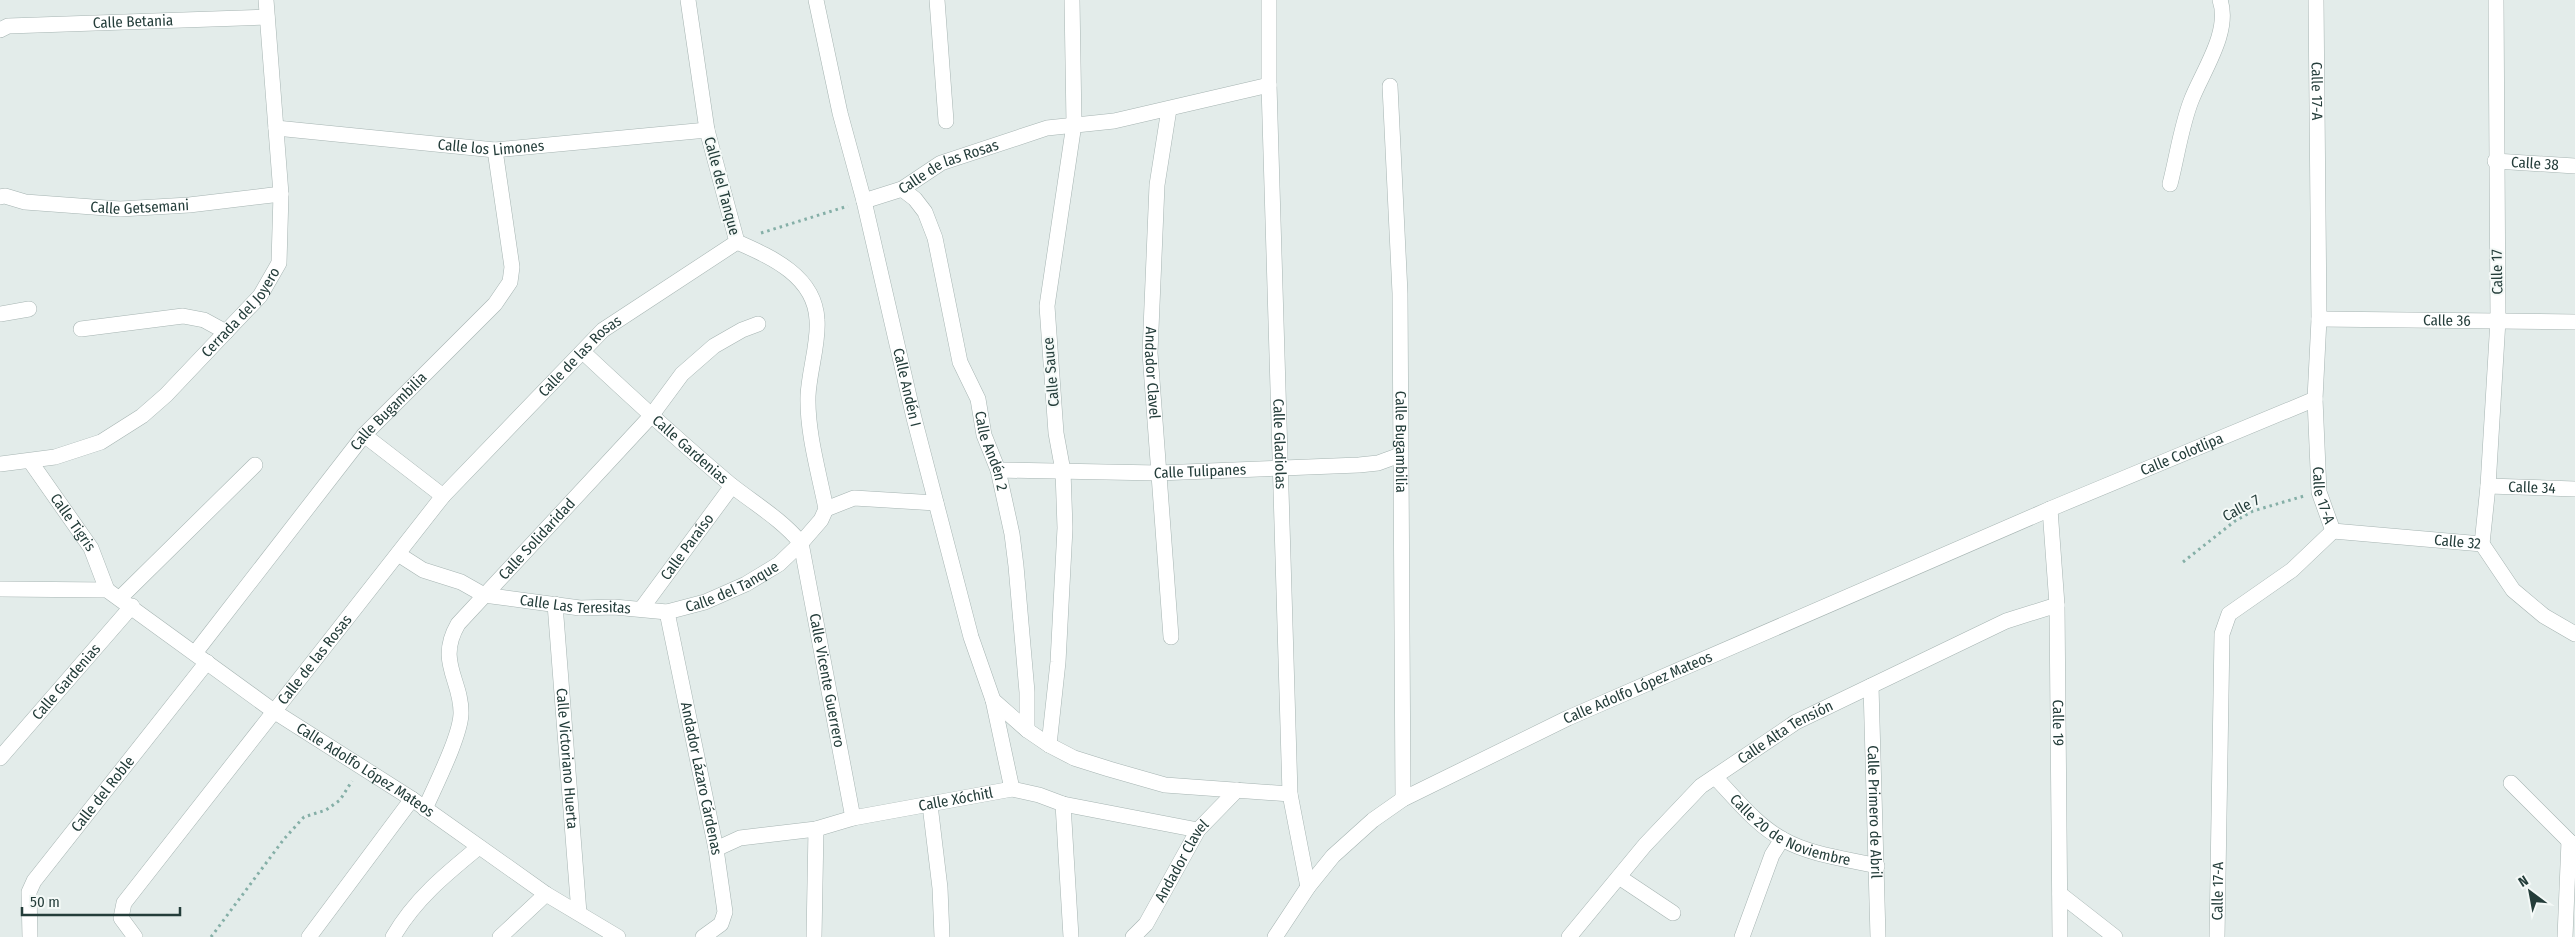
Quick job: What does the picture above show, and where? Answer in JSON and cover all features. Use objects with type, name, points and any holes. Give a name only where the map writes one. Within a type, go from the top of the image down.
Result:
[{"type":"street","name":"Cerrada del Joyero","points":[[0,464],[55,457],[101,442],[142,416],[166,395],[260,296],[279,263],[281,194],[266,0]]},
{"type":"street","name":"Calle del Tanque","points":[[642,608],[667,612],[705,602],[746,584],[779,564],[821,520],[826,509],[812,437],[808,397],[817,320],[811,297],[795,273],[765,254],[737,242],[707,130],[688,0]]},
{"type":"street","name":"Calle Andén I","points":[[816,0],[840,113],[864,201],[936,503],[971,637],[993,700],[1027,730],[1049,745],[1074,758],[1165,785],[1237,790]]},
{"type":"street","points":[[937,0],[946,120]]},
{"type":"street","name":"Calle Sauce","points":[[1049,745],[1060,624],[1065,528],[1063,471],[1056,433],[1047,306],[1074,124],[1072,0]]},
{"type":"street","name":"Calle Gladiolas","points":[[1269,0],[1269,85],[1282,468],[1290,794],[1308,886]]},
{"type":"street","points":[[2170,184],[2190,102],[2211,58],[2225,13],[2220,0]]},
{"type":"street","name":"Calle 17-A","points":[[2217,937],[2222,634],[2229,614],[2292,570],[2333,531],[2319,492],[2315,399],[2319,319],[2316,0]]},
{"type":"street","name":"Calle 17","points":[[2482,544],[2488,486],[2498,320],[2495,161],[2496,0]]},
{"type":"street","name":"Calle Betania","points":[[0,30],[8,26],[267,16]]},
{"type":"street","name":"Calle de las Rosas","points":[[864,201],[902,189],[941,163],[1047,128],[1114,120],[1169,110],[1269,85]]},
{"type":"street","name":"Calle Bugambilia","points":[[1390,86],[1400,293],[1403,799]]},
{"type":"street","name":"Andador Clavel","points":[[1169,110],[1157,184],[1150,353],[1171,637]]},
{"type":"street","name":"Calle los Limones","points":[[276,128],[495,150],[707,130]]},
{"type":"street","name":"Calle Bugambilia","points":[[201,657],[364,435],[495,304],[510,282],[512,266],[495,150]]},
{"type":"street","name":"Calle 38","points":[[2495,161],[2575,166]]},
{"type":"street","name":"Calle Andén 2","points":[[902,189],[915,199],[925,212],[935,238],[960,362],[978,399],[984,435],[998,470],[1012,534],[1015,558],[1027,692],[1027,730]]},
{"type":"street","name":"Calle Getsemani","points":[[3,197],[25,202],[120,209],[189,205],[281,194]]},
{"type":"street","name":"Calle de las Rosas","points":[[135,937],[121,918],[124,903],[443,496],[603,330],[737,242]]},
{"type":"street","points":[[0,314],[29,309]]},
{"type":"street","points":[[81,329],[183,316],[204,320],[226,332]]},
{"type":"street","name":"Calle 36","points":[[2319,319],[2575,322]]},
{"type":"street","name":"Calle Solidaridad","points":[[425,808],[450,751],[461,714],[448,652],[452,635],[458,624],[651,416],[682,374],[714,346],[742,330],[758,324]]},
{"type":"street","name":"Calle Gardenias","points":[[583,352],[651,416],[732,486],[787,526],[801,543]]},
{"type":"street","name":"Calle Colotlipa","points":[[2050,509],[2315,399]]},
{"type":"street","points":[[364,435],[443,496]]},
{"type":"street","name":"Calle Tulipanes","points":[[998,470],[1158,473],[1378,463],[1400,456]]},
{"type":"street","name":"Calle Tigris","points":[[30,461],[91,548],[107,590]]},
{"type":"street","name":"Calle Gardenias","points":[[0,758],[126,602],[255,465]]},
{"type":"street","name":"Calle Paraíso","points":[[642,608],[732,486]]},
{"type":"street","name":"Calle 34","points":[[2488,486],[2575,489]]},
{"type":"street","points":[[826,509],[854,498],[936,503]]},
{"type":"street","name":"Calle 19","points":[[2050,509],[2057,605],[2060,937]]},
{"type":"street","name":"Calle Adolfo López Mateos","points":[[1275,937],[1308,886],[1333,856],[1373,820],[1403,799],[1568,718],[2050,509]]},
{"type":"street","name":"Calle 32","points":[[2333,531],[2482,544],[2513,590],[2544,616],[2575,634]]},
{"type":"street","name":"Calle Vicente Guerrero","points":[[801,543],[853,818]]},
{"type":"street","name":"Calle Las Teresitas","points":[[398,554],[423,570],[461,582],[484,595],[580,608],[642,608]]},
{"type":"street","points":[[0,589],[107,590]]},
{"type":"street","name":"Calle Adolfo López Mateos","points":[[107,590],[275,712],[412,799],[546,894],[618,937]]},
{"type":"street","name":"Calle Victoriano Huerta","points":[[555,604],[579,913]]},
{"type":"street","name":"Calle Alta Tensión","points":[[1569,937],[1645,845],[1701,786],[1796,722],[2006,621],[2057,605]]},
{"type":"street","name":"Andador Lázaro Cárdenas","points":[[667,612],[716,849],[725,912],[721,924],[704,937]]},
{"type":"street","name":"Calle del Roble","points":[[30,937],[29,892],[34,881],[201,657]]},
{"type":"street","name":"Calle Primero de Abril","points":[[1871,686],[1878,937]]},
{"type":"street","points":[[993,700],[1012,790]]},
{"type":"street","name":"Calle 20 de Noviembre","points":[[1715,777],[1752,816],[1782,839],[1797,846],[1877,866]]},
{"type":"street","points":[[2511,783],[2572,842],[2565,937]]},
{"type":"street","name":"Calle Xóchitl","points":[[716,849],[740,838],[816,829],[853,818],[1012,790],[1039,795],[1063,804],[1198,830]]},
{"type":"street","points":[[1237,790],[1290,794]]},
{"type":"street","name":"Andador Clavel","points":[[1133,937],[1146,924],[1198,830],[1237,790]]},
{"type":"street","points":[[309,937],[412,799]]},
{"type":"street","points":[[930,804],[940,888],[942,937]]},
{"type":"street","points":[[1063,804],[1071,937]]},
{"type":"street","points":[[814,937],[816,829]]},
{"type":"street","points":[[1742,937],[1772,855],[1782,839]]},
{"type":"street","points":[[393,937],[415,903],[435,883],[479,847]]},
{"type":"street","points":[[1619,877],[1673,913]]},
{"type":"street","points":[[500,937],[546,894]]},
{"type":"street","points":[[2060,894],[2115,937]]},
{"type":"path","points":[[737,242],[778,226],[864,201]]},
{"type":"path","name":"Calle 7","points":[[2183,562],[2235,522],[2253,511],[2319,492]]},
{"type":"path","points":[[211,937],[284,839],[304,817],[326,810],[340,800],[361,767]]}]
